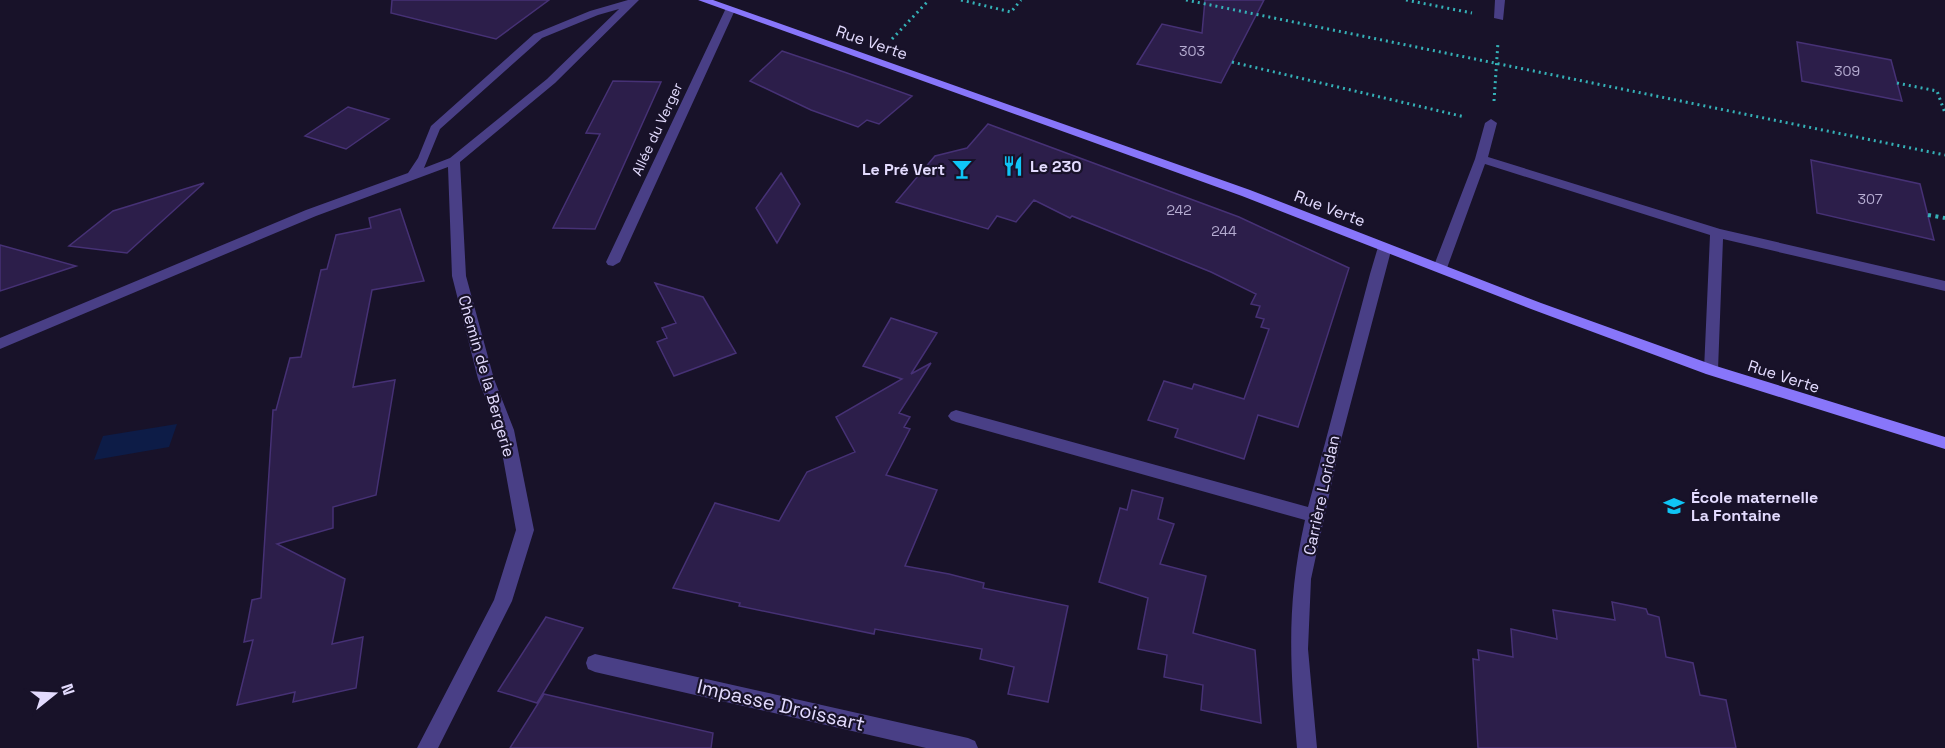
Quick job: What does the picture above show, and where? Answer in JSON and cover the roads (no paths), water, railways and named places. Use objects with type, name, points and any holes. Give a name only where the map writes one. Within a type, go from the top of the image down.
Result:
[{"type":"street","name":"Rue Verte","points":[[704,0],[1246,193],[1536,306],[1711,370],[1945,443]]},
{"type":"street","points":[[1499,18],[1500,0]]},
{"type":"street","points":[[0,344],[311,213],[454,161],[551,81],[632,1]]},
{"type":"street","points":[[413,176],[424,158],[435,128],[538,36],[594,13],[632,1]]},
{"type":"street","name":"Allée du Verger","points":[[613,262],[730,10]]},
{"type":"street","points":[[1440,268],[1481,159],[1491,123]]},
{"type":"street","points":[[1481,159],[1718,233],[1945,286]]},
{"type":"street","name":"Chemin de la Bergerie","points":[[427,748],[503,601],[525,530],[506,430],[486,380],[459,276],[454,161]]},
{"type":"street","points":[[1711,370],[1718,233]]},
{"type":"street","name":"Carrière Loridan","points":[[1306,748],[1299,660],[1299,615],[1315,516],[1385,247]]},
{"type":"street","points":[[956,416],[1315,516]]},
{"type":"street","name":"Impasse Droissart","points":[[595,663],[968,748]]},
{"type":"water","points":[[177,424],[169,447],[94,460],[103,436]]},
{"type":"place","name":"Le 230","points":[[1013,166]]},
{"type":"place","name":"Le Pré Vert","points":[[962,169]]},
{"type":"place","name":"École maternelle La Fontaine","points":[[1674,506]]}]
